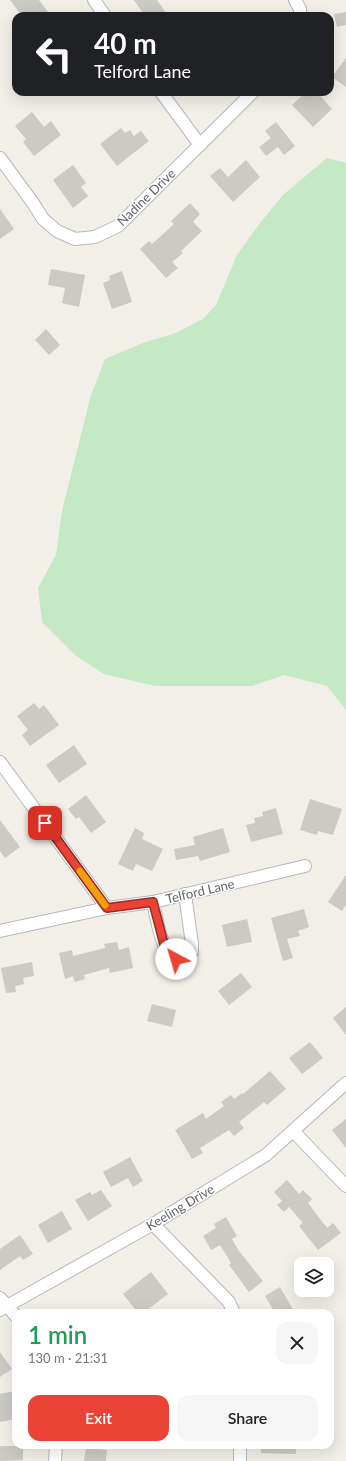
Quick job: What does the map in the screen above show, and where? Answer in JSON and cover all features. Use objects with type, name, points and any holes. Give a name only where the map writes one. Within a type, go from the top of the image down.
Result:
[{"type":"street","points":[[94,0],[102,12]]},
{"type":"street","points":[[295,0],[300,12]]},
{"type":"street","points":[[164,96],[200,145]]},
{"type":"street","name":"Nadine Drive","points":[[0,158],[43,219],[57,231],[75,238],[95,237],[118,226],[249,96]]},
{"type":"street","points":[[0,762],[107,908]]},
{"type":"street","name":"Telford Lane","points":[[0,931],[107,908],[153,902],[305,866]]},
{"type":"street","points":[[153,902],[165,948],[169,955],[176,959],[182,958],[188,956],[192,952],[185,894]]},
{"type":"street","name":"Keeling Drive","points":[[3,1305],[153,1224],[266,1155],[346,1083]]},
{"type":"street","points":[[293,1131],[346,1186]]},
{"type":"street","points":[[153,1224],[229,1302],[232,1309]]},
{"type":"street","points":[[3,1305],[12,1313]]},
{"type":"street","points":[[55,1461],[56,1449]]},
{"type":"street","points":[[240,1449],[240,1461]]},
{"type":"green space","points":[[327,158],[346,163],[346,710],[327,686],[284,675],[252,686],[155,686],[104,674],[75,655],[42,622],[38,588],[56,555],[62,511],[91,395],[105,359],[143,343],[176,333],[203,319],[216,305],[237,255],[260,223],[283,195]]},
{"type":"building","points":[[10,0],[39,0],[48,12],[28,12],[19,12]]},
{"type":"building","points":[[134,0],[157,0],[165,12],[142,12]]},
{"type":"building","points":[[346,12],[346,25],[337,27],[334,14]]},
{"type":"building","points":[[346,58],[346,87],[334,78],[334,74]]},
{"type":"building","points":[[302,96],[321,96],[332,109],[313,127],[292,105]]},
{"type":"building","points":[[32,112],[44,127],[51,121],[61,135],[34,156],[23,142],[26,139],[15,126]]},
{"type":"building","points":[[276,122],[295,146],[284,155],[278,147],[266,156],[259,147],[271,138],[265,131]]},
{"type":"building","points":[[121,128],[125,133],[130,130],[134,136],[141,131],[149,141],[117,166],[100,144]]},
{"type":"building","points":[[246,160],[260,177],[233,202],[210,176],[220,168],[228,177]]},
{"type":"building","points":[[73,165],[86,183],[81,187],[88,196],[73,208],[53,180]]},
{"type":"building","points":[[190,203],[200,214],[193,222],[202,231],[181,251],[183,253],[172,262],[178,268],[166,278],[140,249],[149,241],[152,244],[174,224],[171,221]]},
{"type":"building","points":[[0,209],[14,229],[0,239]]},
{"type":"building","points":[[51,269],[85,275],[79,307],[62,303],[65,288],[48,285]]},
{"type":"building","points":[[122,271],[132,302],[112,309],[103,283],[110,280],[109,276]]},
{"type":"building","points":[[46,329],[60,345],[49,355],[35,340]]},
{"type":"building","points":[[34,703],[39,709],[44,705],[59,725],[30,746],[22,735],[28,730],[17,716]]},
{"type":"building","points":[[74,745],[87,764],[59,783],[46,765]]},
{"type":"building","points":[[86,795],[106,822],[91,833],[79,817],[76,819],[68,809]]},
{"type":"building","points":[[310,799],[342,809],[333,835],[318,831],[317,835],[300,830]]},
{"type":"building","points":[[276,808],[283,834],[251,842],[246,825],[255,823],[254,818],[263,816],[262,812]]},
{"type":"building","points":[[0,820],[20,847],[5,858],[0,851]]},
{"type":"building","points":[[135,828],[144,833],[142,839],[163,849],[152,871],[136,864],[133,871],[118,864]]},
{"type":"building","points":[[223,828],[230,852],[200,861],[198,856],[176,860],[174,849],[195,845],[193,837]]},
{"type":"building","points":[[346,875],[346,905],[342,911],[328,902]]},
{"type":"building","points":[[304,909],[309,927],[298,931],[300,936],[287,939],[293,958],[283,961],[271,918]]},
{"type":"building","points":[[247,919],[252,942],[227,947],[222,925]]},
{"type":"building","points":[[117,942],[119,950],[129,947],[133,968],[110,973],[109,968],[84,975],[85,979],[75,982],[73,976],[65,979],[59,953],[72,950],[73,956],[105,948],[104,944]]},
{"type":"building","points":[[32,962],[34,976],[23,978],[24,984],[15,986],[16,992],[6,993],[1,968]]},
{"type":"building","points":[[241,973],[252,987],[229,1005],[218,991]]},
{"type":"building","points":[[152,1004],[176,1010],[172,1027],[147,1021]]},
{"type":"building","points":[[346,1007],[346,1035],[333,1018]]},
{"type":"building","points":[[310,1042],[323,1058],[302,1074],[289,1058]]},
{"type":"building","points":[[270,1071],[286,1089],[267,1105],[264,1102],[239,1122],[244,1128],[234,1136],[229,1130],[200,1148],[203,1153],[192,1159],[175,1130],[203,1113],[206,1119],[224,1106],[221,1102],[231,1095],[234,1099],[242,1093],[243,1094]]},
{"type":"building","points":[[346,1119],[346,1148],[332,1130]]},
{"type":"building","points":[[130,1157],[143,1181],[133,1187],[128,1178],[111,1187],[103,1172]]},
{"type":"building","points":[[287,1180],[299,1194],[303,1190],[312,1199],[308,1203],[327,1228],[333,1223],[341,1233],[318,1250],[299,1226],[303,1223],[289,1207],[284,1212],[277,1205],[282,1201],[274,1192]]},
{"type":"building","points":[[101,1190],[112,1206],[88,1221],[75,1200],[90,1192],[92,1195]]},
{"type":"building","points":[[62,1211],[72,1229],[48,1243],[38,1225]]},
{"type":"building","points":[[226,1217],[237,1236],[232,1239],[239,1251],[263,1281],[249,1292],[229,1265],[231,1263],[220,1245],[211,1250],[203,1236],[216,1228],[214,1224]]},
{"type":"building","points":[[20,1235],[33,1254],[23,1260],[20,1256],[0,1270],[0,1249]]},
{"type":"building","points":[[151,1272],[168,1294],[148,1309],[135,1309],[123,1294]]},
{"type":"building","points":[[280,1287],[293,1309],[273,1309],[265,1296]]},
{"type":"building","points":[[0,1352],[12,1369],[0,1377]]},
{"type":"building","points":[[12,1392],[12,1420],[0,1422],[0,1394]]},
{"type":"building","points":[[0,1446],[12,1446],[12,1449],[23,1449],[23,1460],[0,1461]]},
{"type":"building","points":[[86,1449],[107,1450],[106,1461],[84,1461]]},
{"type":"building","points":[[261,1449],[296,1449],[296,1454],[261,1453]]},
{"type":"slow traffic","points":[[80,871],[105,905]]},
{"type":"route","points":[[45,823],[107,908],[153,902],[165,948],[169,955],[176,959]]}]
